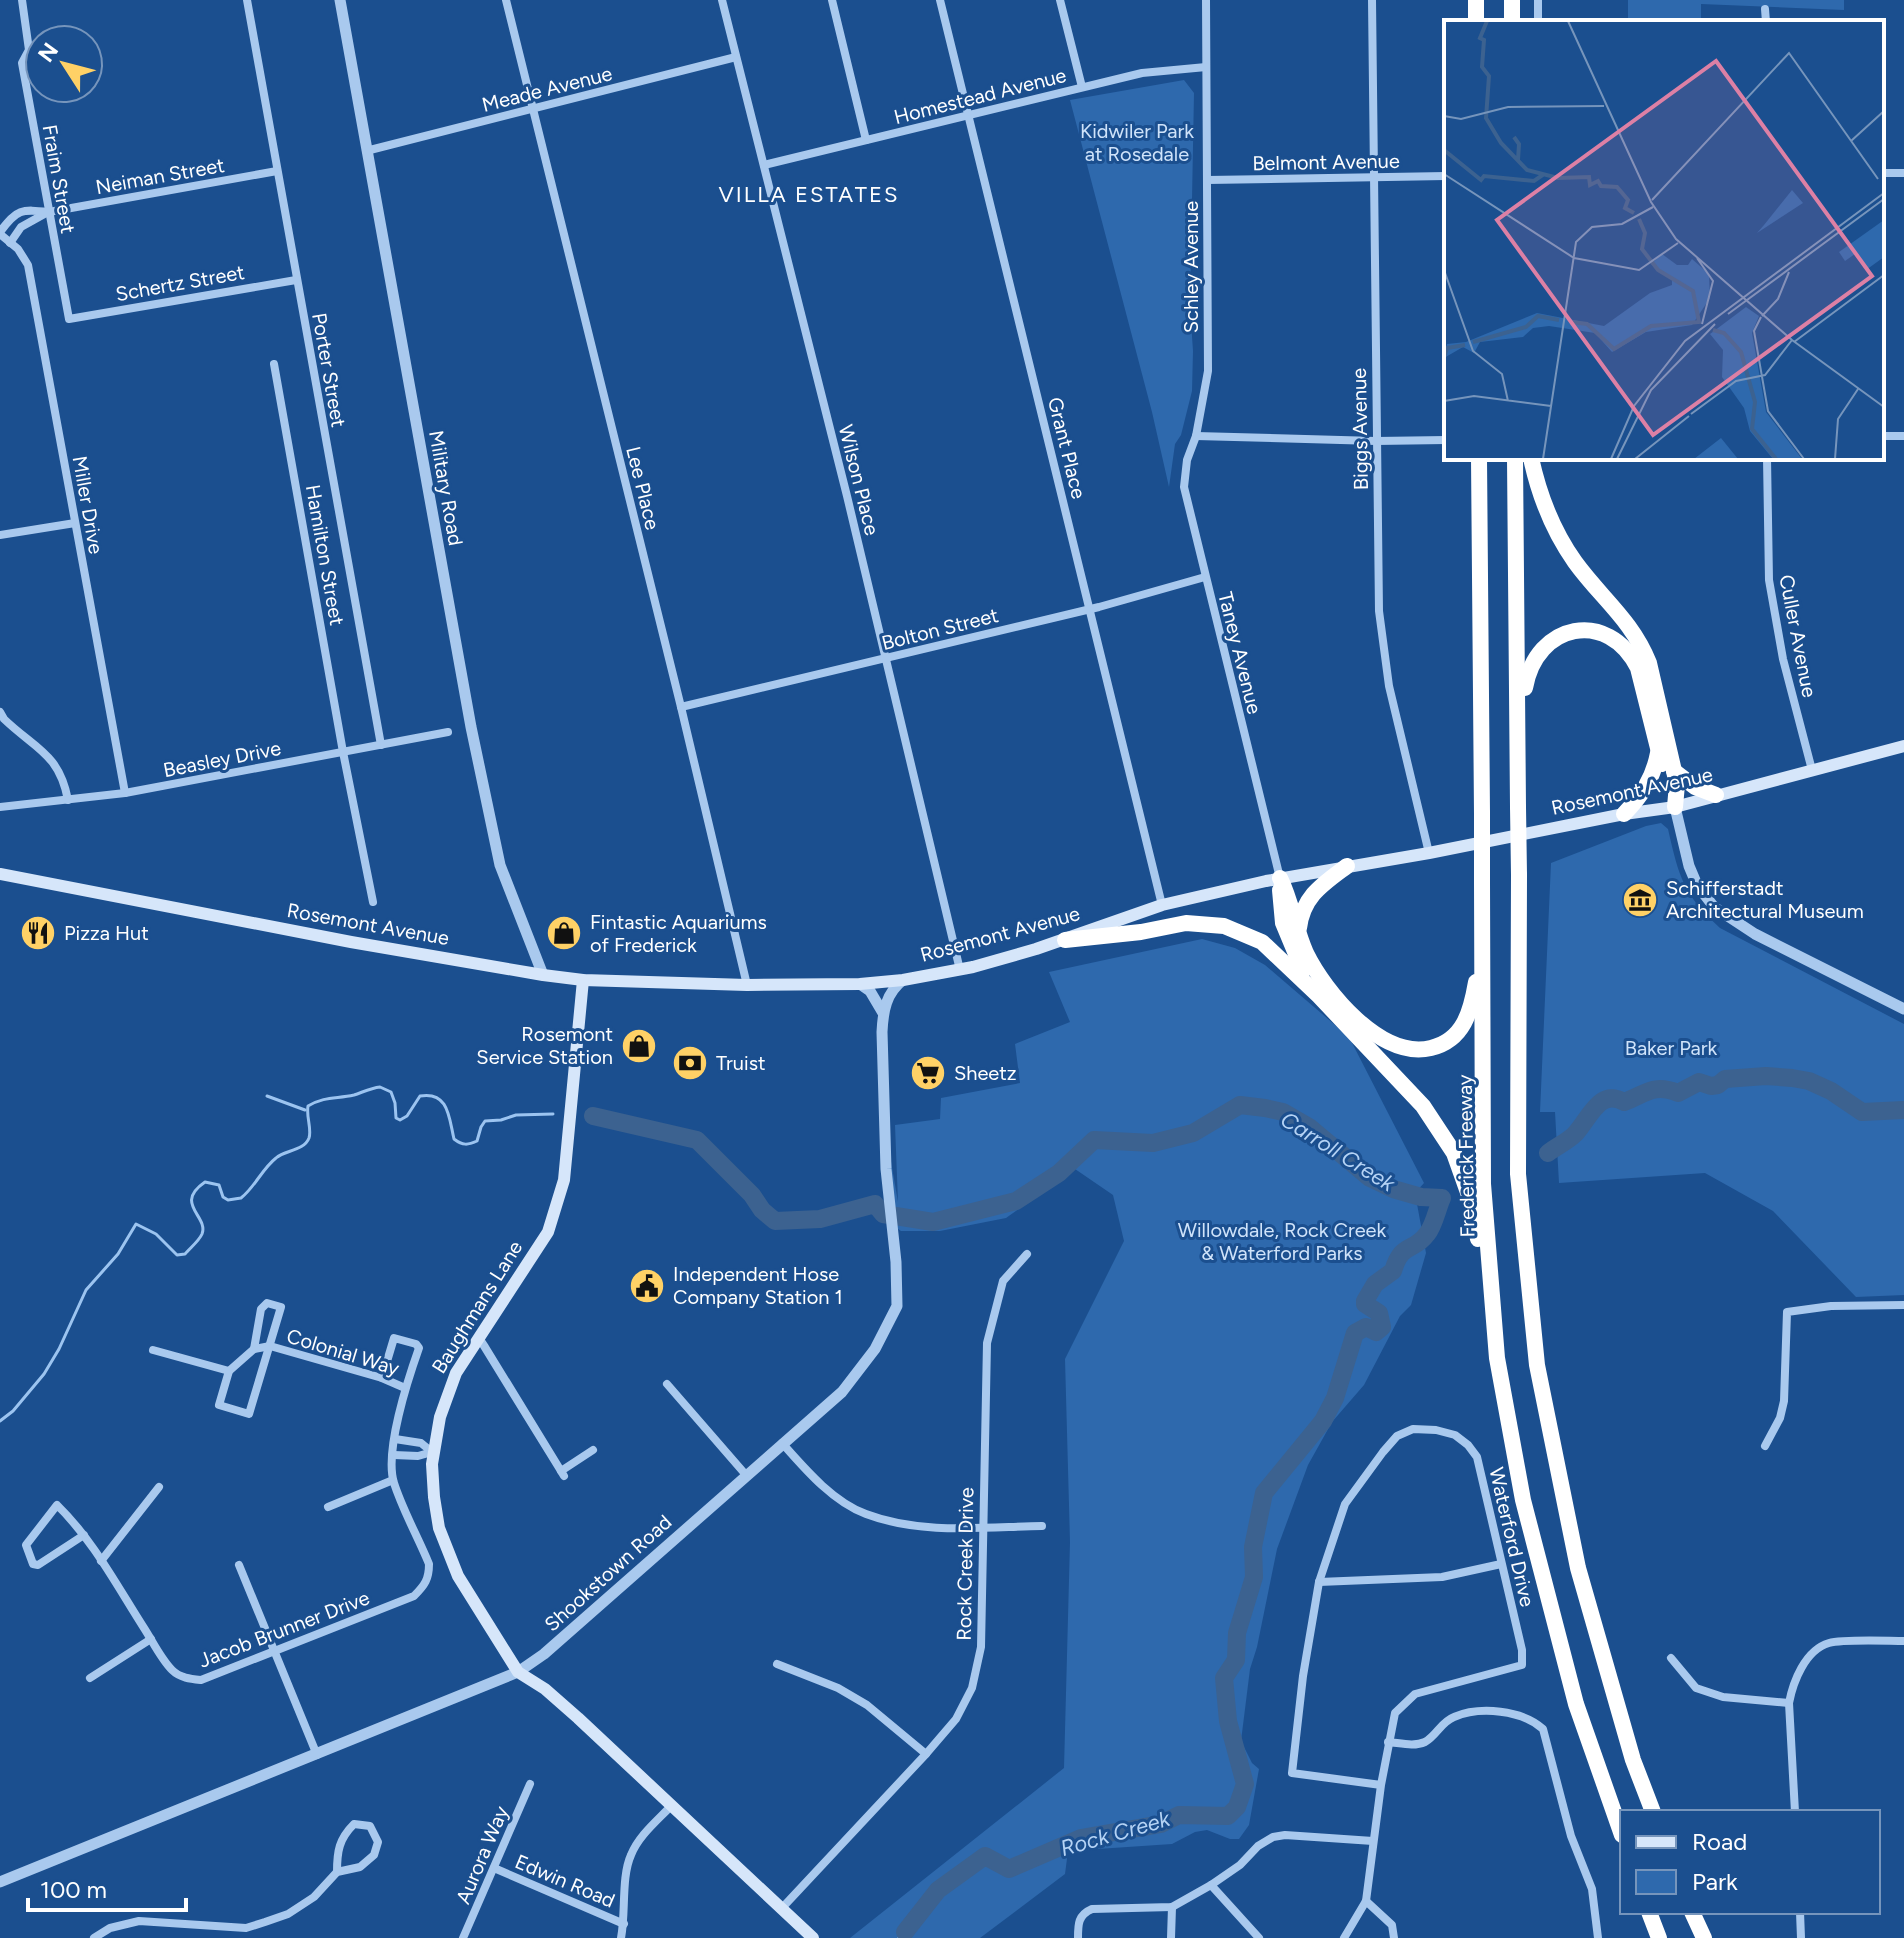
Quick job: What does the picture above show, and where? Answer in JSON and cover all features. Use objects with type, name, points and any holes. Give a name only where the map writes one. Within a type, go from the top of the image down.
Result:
[{"type":"highway","name":"Frederick Freeway","points":[[1479,460],[1483,1184],[1497,1358],[1523,1500],[1576,1704],[1620,1829]]},
{"type":"highway","points":[[1515,460],[1519,721],[1518,1174],[1537,1365],[1578,1568],[1633,1760],[1652,1810]]},
{"type":"highway","points":[[1532,460],[1543,500],[1562,542],[1588,579],[1627,621],[1642,645],[1677,784],[1675,807]]},
{"type":"highway","points":[[1519,721],[1530,666],[1544,646],[1565,633],[1577,630],[1602,633],[1623,645],[1638,668],[1675,807]]},
{"type":"highway","points":[[1624,814],[1646,789],[1655,771],[1658,752]]},
{"type":"highway","points":[[1674,771],[1695,787],[1716,795]]},
{"type":"highway","points":[[1298,933],[1300,917],[1309,897],[1347,866]]},
{"type":"highway","points":[[1280,878],[1290,896],[1298,933],[1334,997],[1359,1021],[1382,1038],[1403,1048],[1432,1048],[1461,1028],[1471,1012],[1483,913]]},
{"type":"highway","points":[[1280,878],[1283,923],[1291,946],[1319,996]]},
{"type":"highway","points":[[1065,940],[1141,932],[1186,923],[1224,926],[1262,942],[1319,996],[1423,1106],[1454,1153],[1470,1198],[1478,1235],[1486,1304],[1497,1358]]},
{"type":"highway","points":[[1650,1914],[1659,1938]]},
{"type":"highway","points":[[1693,1914],[1704,1938]]},
{"type":"main road","name":"Rosemont Avenue","points":[[0,874],[321,937],[543,975],[583,980],[747,985],[860,984],[960,970],[1065,940],[1162,905],[1280,878],[1675,807],[1904,746]]},
{"type":"main road","name":"Baughmans Lane","points":[[583,980],[564,1180],[548,1232],[482,1342],[456,1373],[440,1417],[432,1452],[439,1528],[458,1576],[518,1672],[545,1689],[813,1938]]},
{"type":"street","name":"Fraim Street","points":[[22,0],[29,50],[22,63],[69,319]]},
{"type":"street","name":"Porter Street","points":[[247,0],[381,745]]},
{"type":"street","name":"Military Road","points":[[340,0],[471,727],[496,846],[510,893],[543,975]]},
{"type":"street","name":"Lee Place","points":[[506,0],[747,985]]},
{"type":"street","name":"Wilson Place","points":[[722,0],[960,970]]},
{"type":"street","points":[[832,0],[866,140]]},
{"type":"street","name":"Grant Place","points":[[940,0],[1162,905]]},
{"type":"street","points":[[1060,0],[1082,87]]},
{"type":"street","name":"Schley Avenue","points":[[1196,436],[1208,371],[1206,0]]},
{"type":"street","name":"Biggs Avenue","points":[[1372,0],[1379,611],[1400,735],[1429,853]]},
{"type":"street","points":[[1765,9],[1766,20]]},
{"type":"street","name":"Meade Avenue","points":[[366,151],[736,57]]},
{"type":"street","name":"Homestead Avenue","points":[[764,165],[1142,73],[1206,67]]},
{"type":"street","name":"Neiman Street","points":[[0,233],[18,211],[49,212],[277,171]]},
{"type":"street","name":"Belmont Avenue","points":[[1207,180],[1444,176]]},
{"type":"street","name":"Neiman Street","points":[[10,243],[21,227],[49,212]]},
{"type":"street","name":"Miller Drive","points":[[0,233],[28,265],[125,793]]},
{"type":"street","name":"Schertz Street","points":[[69,319],[296,280]]},
{"type":"street","name":"Hamilton Street","points":[[274,364],[373,902]]},
{"type":"street","points":[[1196,436],[1444,440]]},
{"type":"street","name":"Taney Avenue","points":[[1196,436],[1187,460],[1184,487],[1280,878]]},
{"type":"street","name":"Culler Avenue","points":[[1767,460],[1769,580],[1783,659],[1812,770]]},
{"type":"street","points":[[0,535],[75,523]]},
{"type":"street","name":"Bolton Street","points":[[681,707],[1090,609],[1205,577]]},
{"type":"street","points":[[0,712],[12,728],[57,765],[65,781],[68,800]]},
{"type":"street","name":"Beasley Drive","points":[[0,807],[125,793],[448,732]]},
{"type":"street","points":[[1675,807],[1689,866],[1697,885],[1714,907],[1755,934],[1904,1009]]},
{"type":"street","points":[[883,1013],[891,990],[903,980]]},
{"type":"street","points":[[860,984],[870,991],[883,1013]]},
{"type":"street","name":"Shookstown Road","points":[[0,1882],[518,1672],[544,1654],[842,1392],[860,1372],[888,1328],[897,1306],[898,1287],[886,1169],[883,1013]]},
{"type":"street","name":"Rock Creek Drive","points":[[782,1908],[926,1754],[956,1719],[972,1688],[981,1647],[987,1343],[1003,1281],[1027,1254]]},
{"type":"street","name":"Colonial Way","points":[[229,1371],[219,1405],[249,1414],[270,1346],[281,1307],[267,1303],[261,1309],[254,1349],[270,1346],[382,1378],[405,1388]]},
{"type":"street","points":[[1765,1446],[1780,1418],[1784,1401],[1787,1312],[1831,1306],[1904,1305]]},
{"type":"street","name":"Jacob Brunner Drive","points":[[84,1535],[38,1565],[33,1564],[26,1545],[57,1505],[75,1522],[84,1535],[101,1561],[151,1639],[173,1671],[189,1679],[201,1680],[414,1596],[429,1576],[429,1564],[393,1480],[395,1439],[405,1388],[419,1348],[416,1344],[394,1338],[382,1378]]},
{"type":"street","points":[[482,1342],[562,1474],[593,1450]]},
{"type":"street","points":[[153,1350],[229,1371],[254,1349]]},
{"type":"street","points":[[667,1384],[746,1475]]},
{"type":"street","name":"Waterford Drive","points":[[1344,1938],[1366,1901],[1381,1785],[1395,1713],[1415,1694],[1522,1665],[1522,1650],[1477,1457],[1455,1435],[1436,1430],[1413,1429],[1397,1436],[1345,1504],[1319,1582],[1303,1676],[1292,1773],[1381,1785]]},
{"type":"street","points":[[395,1439],[421,1443],[432,1452]]},
{"type":"street","points":[[782,1443],[804,1469],[865,1514],[922,1528],[1042,1526]]},
{"type":"street","points":[[394,1455],[418,1456],[432,1452]]},
{"type":"street","points":[[328,1507],[393,1480]]},
{"type":"street","points":[[101,1561],[159,1487]]},
{"type":"street","points":[[1319,1582],[1442,1577],[1501,1564]]},
{"type":"street","points":[[239,1565],[317,1755]]},
{"type":"street","points":[[90,1678],[151,1639]]},
{"type":"street","points":[[1795,1810],[1789,1703],[1792,1685],[1801,1670],[1811,1655],[1828,1643],[1904,1641]]},
{"type":"street","points":[[1671,1658],[1696,1688],[1723,1697],[1789,1703]]},
{"type":"street","points":[[777,1664],[838,1688],[867,1705],[926,1754]]},
{"type":"street","points":[[1388,1742],[1413,1745],[1425,1742],[1444,1723],[1475,1712],[1521,1715],[1532,1719],[1543,1729],[1571,1836],[1592,1889],[1598,1938]]},
{"type":"street","name":"Aurora Way","points":[[463,1938],[530,1784]]},
{"type":"street","points":[[621,1938],[627,1865],[631,1853],[672,1805]]},
{"type":"street","points":[[94,1938],[110,1928],[139,1921],[246,1928],[288,1914],[314,1897],[337,1872],[360,1867],[374,1855],[378,1842],[370,1826],[354,1824],[342,1836],[337,1853],[337,1872]]},
{"type":"street","points":[[1078,1938],[1078,1922],[1084,1912],[1092,1909],[1172,1907],[1211,1885],[1273,1837],[1285,1835],[1373,1841]]},
{"type":"street","name":"Edwin Road","points":[[494,1868],[624,1924]]},
{"type":"street","points":[[1211,1885],[1259,1938]]},
{"type":"street","points":[[1366,1901],[1392,1925],[1394,1938]]},
{"type":"street","points":[[1171,1938],[1172,1907]]},
{"type":"street","points":[[1800,1914],[1801,1938]]},
{"type":"green space","points":[[1628,0],[1844,0],[1844,10],[1701,4],[1701,20],[1628,20]]},
{"type":"green space","name":"Kidwiler Park at Rosedale","points":[[1184,80],[1194,93],[1190,307],[1192,391],[1181,435],[1175,444],[1169,487],[1070,100]]},
{"type":"green space","name":"Baker Park","points":[[1661,823],[1668,829],[1684,884],[1698,905],[1720,928],[1904,1024],[1904,1295],[1856,1297],[1773,1211],[1705,1173],[1559,1183],[1555,1112],[1540,1112],[1551,863]]},
{"type":"green space","name":"Willowdale, Rock Creek & Waterford Parks","points":[[1202,939],[1235,948],[1265,965],[1349,1037],[1424,1183],[1415,1193],[1426,1253],[1411,1305],[1400,1316],[1364,1385],[1332,1422],[1308,1465],[1277,1549],[1250,1669],[1241,1741],[1252,1763],[1259,1769],[1249,1825],[1239,1839],[1230,1839],[1207,1830],[1195,1832],[1172,1844],[1068,1851],[1065,1874],[980,1938],[850,1938],[1064,1768],[1070,1542],[1065,1359],[1124,1241],[1113,1195],[1075,1169],[1006,1218],[940,1231],[901,1231],[892,1225],[885,1127],[898,1202],[895,1125],[940,1119],[941,1098],[1020,1083],[1015,1044],[1070,1022],[1049,972]]},
{"type":"waterway","name":"Carroll Creek","points":[[1548,1153],[1575,1134],[1601,1102],[1608,1099],[1624,1102],[1656,1089],[1678,1093],[1699,1082],[1711,1086],[1725,1079],[1792,1078],[1809,1081],[1831,1091],[1862,1112],[1904,1110]]},
{"type":"waterway","name":"Carroll Creek","points":[[0,1421],[13,1411],[44,1374],[86,1290],[118,1254],[136,1224],[156,1234],[177,1255],[185,1254],[202,1234],[201,1221],[192,1203],[196,1190],[205,1182],[219,1185],[223,1197],[228,1200],[241,1198],[276,1158],[307,1142],[310,1134],[308,1106],[325,1099],[380,1087],[391,1092],[396,1118],[400,1120],[407,1116],[420,1096],[430,1096],[437,1098],[446,1108],[454,1139],[466,1144],[477,1141],[485,1121],[516,1115],[553,1114]]},
{"type":"waterway","points":[[267,1096],[305,1110]]},
{"type":"waterway","name":"Rock Creek","points":[[593,1116],[697,1140],[775,1221],[820,1219],[875,1204],[883,1214],[933,1222],[1016,1201],[1059,1173],[1094,1140],[1153,1143],[1193,1133],[1240,1105],[1283,1112],[1309,1127],[1370,1178],[1393,1189],[1421,1197],[1442,1198],[1427,1234],[1400,1255],[1393,1271],[1375,1284],[1365,1301],[1379,1313],[1382,1327],[1376,1332],[1366,1327],[1355,1333],[1335,1398],[1323,1421],[1264,1493],[1253,1547],[1254,1577],[1237,1633],[1236,1660],[1224,1678],[1228,1721],[1245,1784],[1237,1807],[1228,1816],[1179,1815],[1161,1824],[1081,1838],[1009,1869],[985,1856],[938,1890],[905,1932]]},
{"type":"waterway","name":"Rock Creek","points":[[899,1938],[905,1932]]},
{"type":"place","name":"Schifferstadt Architectural Museum","points":[[1640,900]]},
{"type":"place","name":"Pizza Hut","points":[[38,933]]},
{"type":"place","name":"Fintastic Aquariums of Frederick","points":[[564,933]]},
{"type":"place","name":"Rosemont Service Station","points":[[639,1046]]},
{"type":"place","name":"Truist","points":[[690,1063]]},
{"type":"place","name":"Sheetz","points":[[928,1073]]},
{"type":"place","name":"Independent Hose Company Station 1","points":[[647,1286]]},
{"type":"district","name":"VILLA ESTATES","points":[[809,194]]}]
